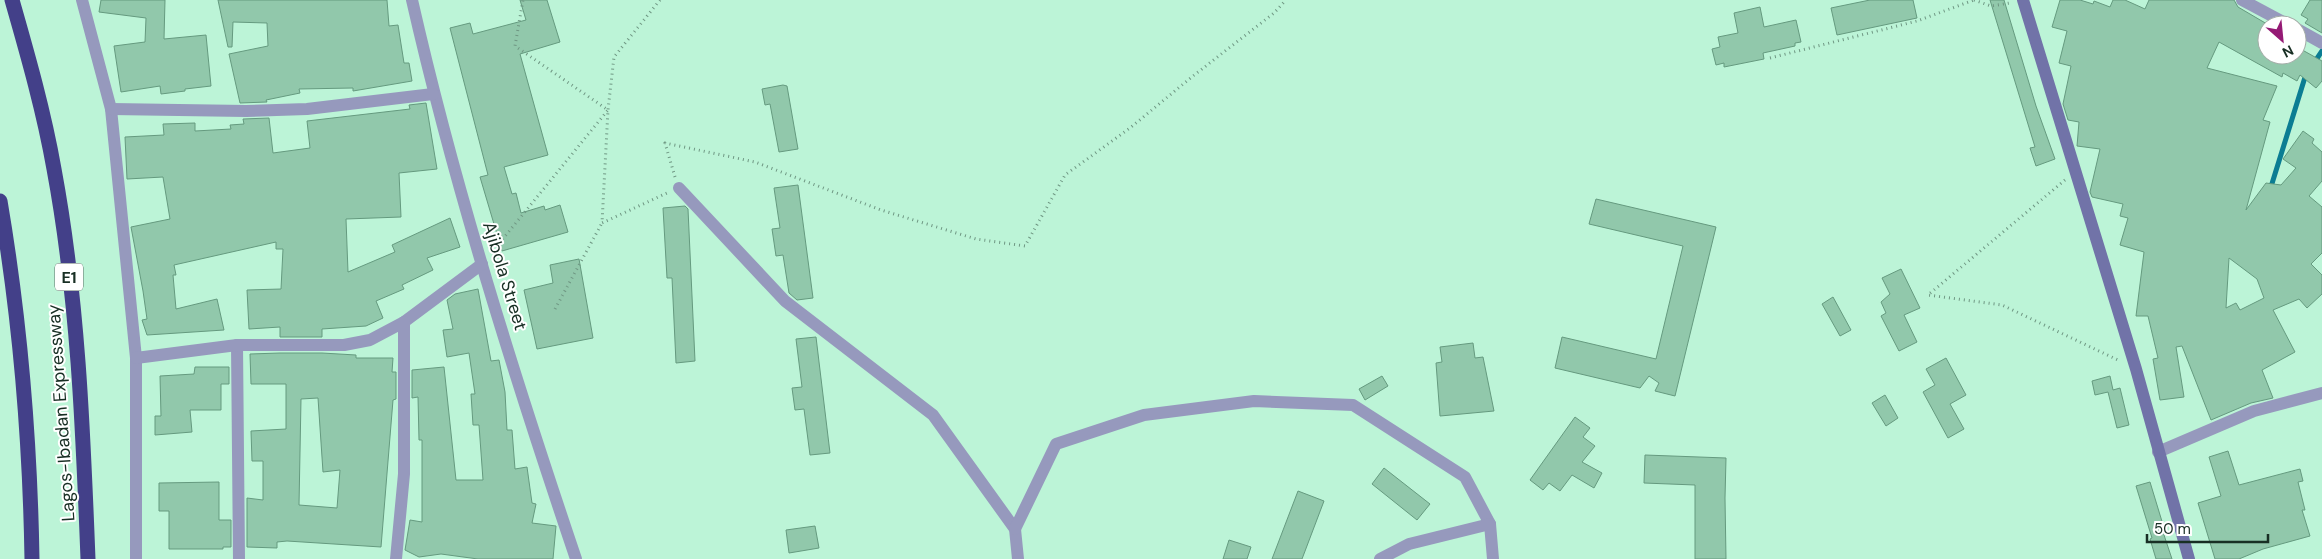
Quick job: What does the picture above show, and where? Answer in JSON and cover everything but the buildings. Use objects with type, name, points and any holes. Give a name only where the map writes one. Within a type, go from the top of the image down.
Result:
[{"type":"highway","name":"Lagos-Ibadan Expressway","points":[[12,0],[30,61],[54,170],[70,280],[79,363],[88,559]]},
{"type":"highway","name":"Lagos-Ibadan Expressway","points":[[0,201],[10,258],[22,365],[31,500],[32,559]]},
{"type":"street","points":[[82,0],[111,109],[136,358],[136,559]]},
{"type":"street","name":"Ajibola Street","points":[[412,0],[433,94],[482,264],[576,559]]},
{"type":"street","points":[[2023,0],[2074,172],[2136,368],[2189,559]]},
{"type":"street","points":[[2242,0],[2270,15]]},
{"type":"street","points":[[2307,34],[2322,43]]},
{"type":"street","points":[[111,109],[246,111],[307,109],[433,94]]},
{"type":"street","points":[[679,188],[784,301],[933,415],[1015,529],[1018,559]]},
{"type":"street","points":[[136,358],[238,345],[344,345],[370,340],[404,322],[482,264]]},
{"type":"street","points":[[396,559],[404,474],[404,322]]},
{"type":"street","points":[[238,345],[238,559]]},
{"type":"street","points":[[2158,452],[2254,411],[2322,393]]},
{"type":"street","points":[[1015,529],[1056,444],[1144,415],[1254,401],[1353,405],[1464,477],[1490,524],[1493,559]]},
{"type":"street","points":[[1380,559],[1408,544],[1490,524]]},
{"type":"path","points":[[523,0],[515,46],[608,110]]},
{"type":"path","points":[[555,309],[602,223],[608,110],[614,57],[660,0]]},
{"type":"path","points":[[602,223],[679,188],[665,143],[756,162],[881,210],[976,239],[1025,246],[1065,175],[1130,128],[1274,13],[1286,0]]},
{"type":"path","points":[[1770,58],[1917,21],[1974,0],[1991,6],[2023,0]]},
{"type":"path","points":[[482,264],[608,110]]},
{"type":"path","points":[[2074,172],[1928,295],[2002,306],[2136,368]]},
{"type":"waterway","points":[[2314,63],[2322,51]]},
{"type":"waterway","points":[[2270,190],[2306,74]]}]
